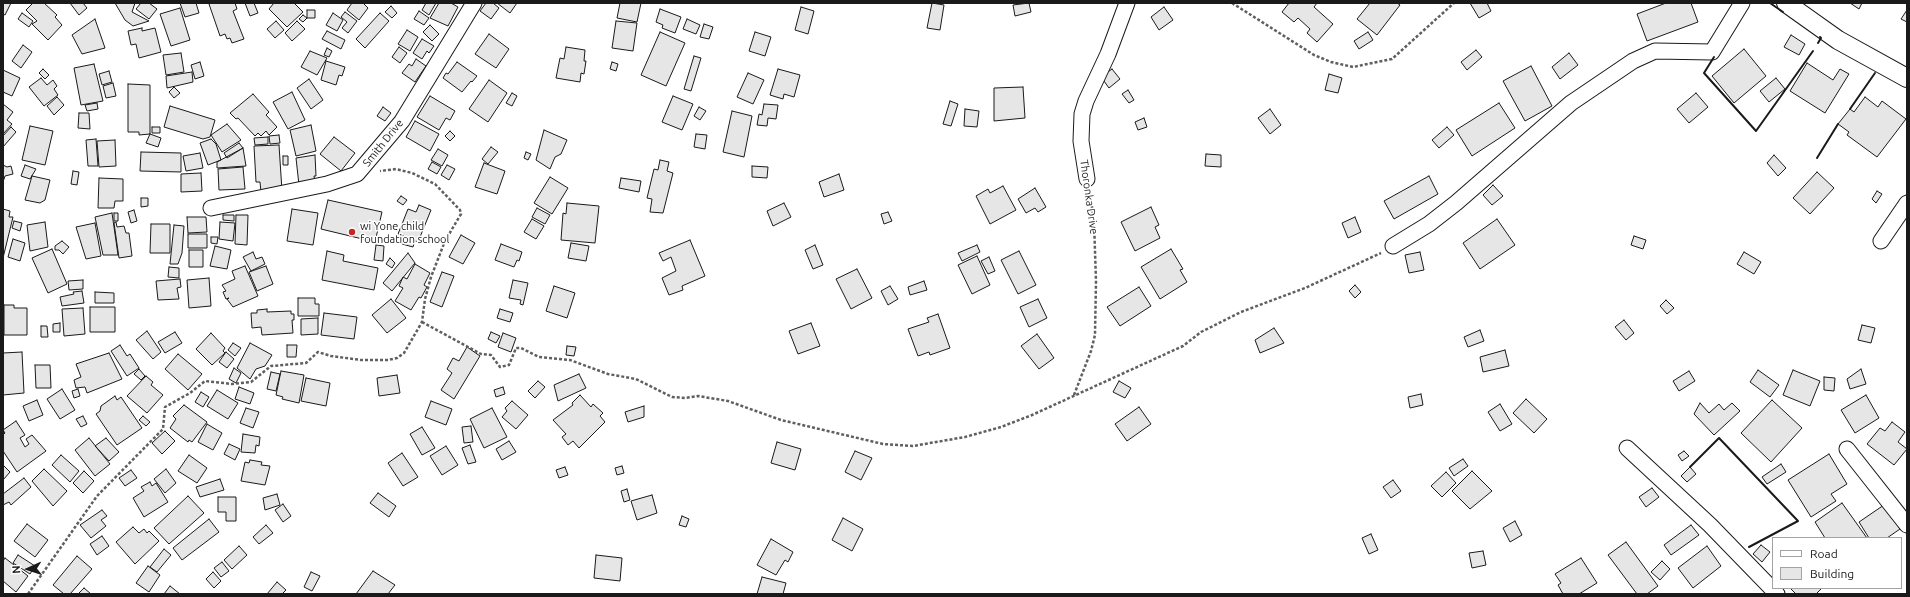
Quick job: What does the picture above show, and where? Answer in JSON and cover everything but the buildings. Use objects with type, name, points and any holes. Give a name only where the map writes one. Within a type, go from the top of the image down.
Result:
[{"type":"street","name":"Smith Drive","points":[[211,208],[327,184],[357,174],[402,121],[474,3]]},
{"type":"street","name":"Thoronka Drive","points":[[1088,179],[1081,142],[1082,114],[1086,101],[1108,54],[1127,3]]},
{"type":"street","points":[[1393,246],[1428,224],[1456,203],[1570,103],[1633,61],[1655,51],[1712,52],[1742,3]]},
{"type":"street","points":[[1786,3],[1838,40],[1907,78]]},
{"type":"street","points":[[1881,241],[1907,203]]},
{"type":"street","points":[[1627,448],[1710,525],[1772,589]]},
{"type":"street","points":[[1846,449],[1907,525]]},
{"type":"path","points":[[1232,3],[1314,55],[1331,62],[1353,67],[1392,59],[1454,3]]},
{"type":"path","points":[[28,594],[97,496],[163,429],[166,407],[190,393],[205,381],[232,384],[252,382],[271,366],[306,363],[318,352],[331,356],[361,360],[388,360],[397,358],[409,346],[422,322],[425,299],[431,277],[445,241],[461,214],[460,210],[452,199],[435,184],[412,172],[396,169],[357,174]]},
{"type":"path","name":"Thoronka Drive","points":[[1074,396],[1091,351],[1095,335],[1096,281],[1094,221],[1088,179]]},
{"type":"path","points":[[422,322],[481,354],[491,355],[500,367],[510,365],[516,348],[521,348],[539,357],[570,360],[608,374],[636,379],[672,398],[678,399],[698,396],[728,401],[781,420],[883,444],[913,446],[965,437],[1001,427],[1074,396],[1183,346],[1201,332],[1241,312],[1305,288],[1393,246]]},
{"type":"wall","points":[[1770,3],[1783,12]]},
{"type":"wall","points":[[1818,43],[1821,38],[1820,37]]},
{"type":"wall","points":[[1714,57],[1704,73],[1756,131],[1813,51]]},
{"type":"wall","points":[[1850,109],[1875,73]]},
{"type":"wall","points":[[1817,158],[1838,124]]},
{"type":"wall","points":[[1690,467],[1719,438],[1798,521],[1749,547]]},
{"type":"place","name":"wi Yone child foundation school","points":[[352,232]]}]
